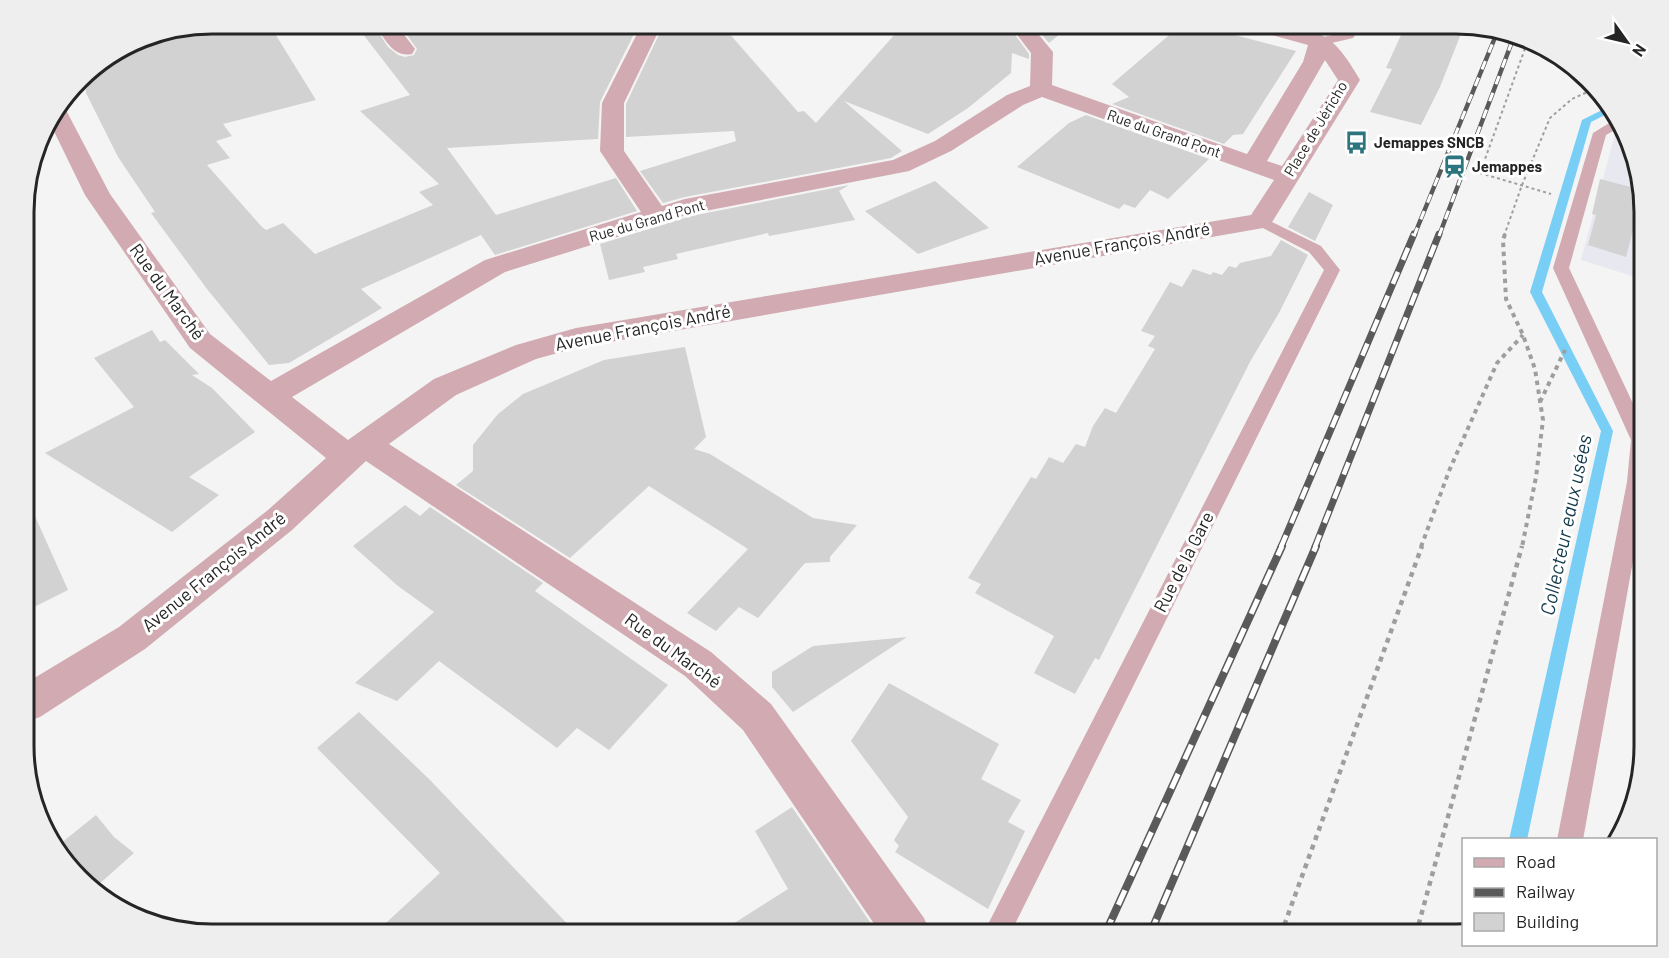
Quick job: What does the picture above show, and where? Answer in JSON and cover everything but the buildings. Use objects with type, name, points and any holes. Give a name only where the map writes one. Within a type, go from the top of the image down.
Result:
[{"type":"street","points":[[393,35],[404,49]]},
{"type":"street","points":[[647,35],[613,103],[612,150],[656,216]]},
{"type":"street","points":[[1028,35],[1042,52],[1041,89]]},
{"type":"street","points":[[1294,35],[1319,42]]},
{"type":"street","name":"Place de Jéricho","points":[[1253,165],[1314,62],[1319,42]]},
{"type":"street","name":"Place de Jéricho","points":[[1260,220],[1348,80],[1338,61],[1319,42]]},
{"type":"street","name":"Rue du Grand Pont","points":[[269,396],[495,266],[685,207],[900,166],[943,146],[1016,100],[1041,89],[1287,176]]},
{"type":"street","name":"Rue du Marché","points":[[60,120],[98,195],[200,341],[269,396],[698,664],[757,717],[901,923]]},
{"type":"street","name":"Avenue François André","points":[[34,699],[132,638],[230,562],[356,451],[445,387],[526,352],[576,338],[1260,220]]},
{"type":"lane","points":[[1319,42],[1349,35]]},
{"type":"lane","points":[[1612,126],[1600,133],[1561,268],[1634,426]]},
{"type":"lane","name":"Rue de la Gare","points":[[1001,923],[1332,270],[1315,249],[1260,220]]},
{"type":"lane","points":[[1570,838],[1634,498]]},
{"type":"path","points":[[1522,185],[1480,173],[1525,48]]},
{"type":"path","points":[[1419,923],[1524,539],[1536,477],[1543,420],[1535,369],[1523,335],[1506,299],[1503,240],[1522,185],[1550,118],[1572,99],[1587,92]]},
{"type":"path","points":[[1540,402],[1582,314]]},
{"type":"path","points":[[1285,923],[1449,471],[1497,363],[1523,335]]},
{"type":"shaded area","points":[[1615,134],[1621,144],[1631,178],[1634,201],[1634,277],[1581,260]]},
{"type":"waterway","name":"Collecteur eaux usées","points":[[1518,838],[1607,431],[1536,292],[1587,120],[1604,112]]},
{"type":"railway","points":[[1414,236],[1494,39]]},
{"type":"railway","points":[[1439,236],[1511,44]]},
{"type":"railway","points":[[1281,547],[1414,234]]},
{"type":"railway","points":[[1315,547],[1439,234]]},
{"type":"railway","points":[[1110,923],[1282,546]]},
{"type":"railway","points":[[1155,923],[1316,546]]},
{"type":"place","name":"Jemappes SNCB","points":[[1356,143]]},
{"type":"place","name":"Jemappes","points":[[1454,167]]}]
